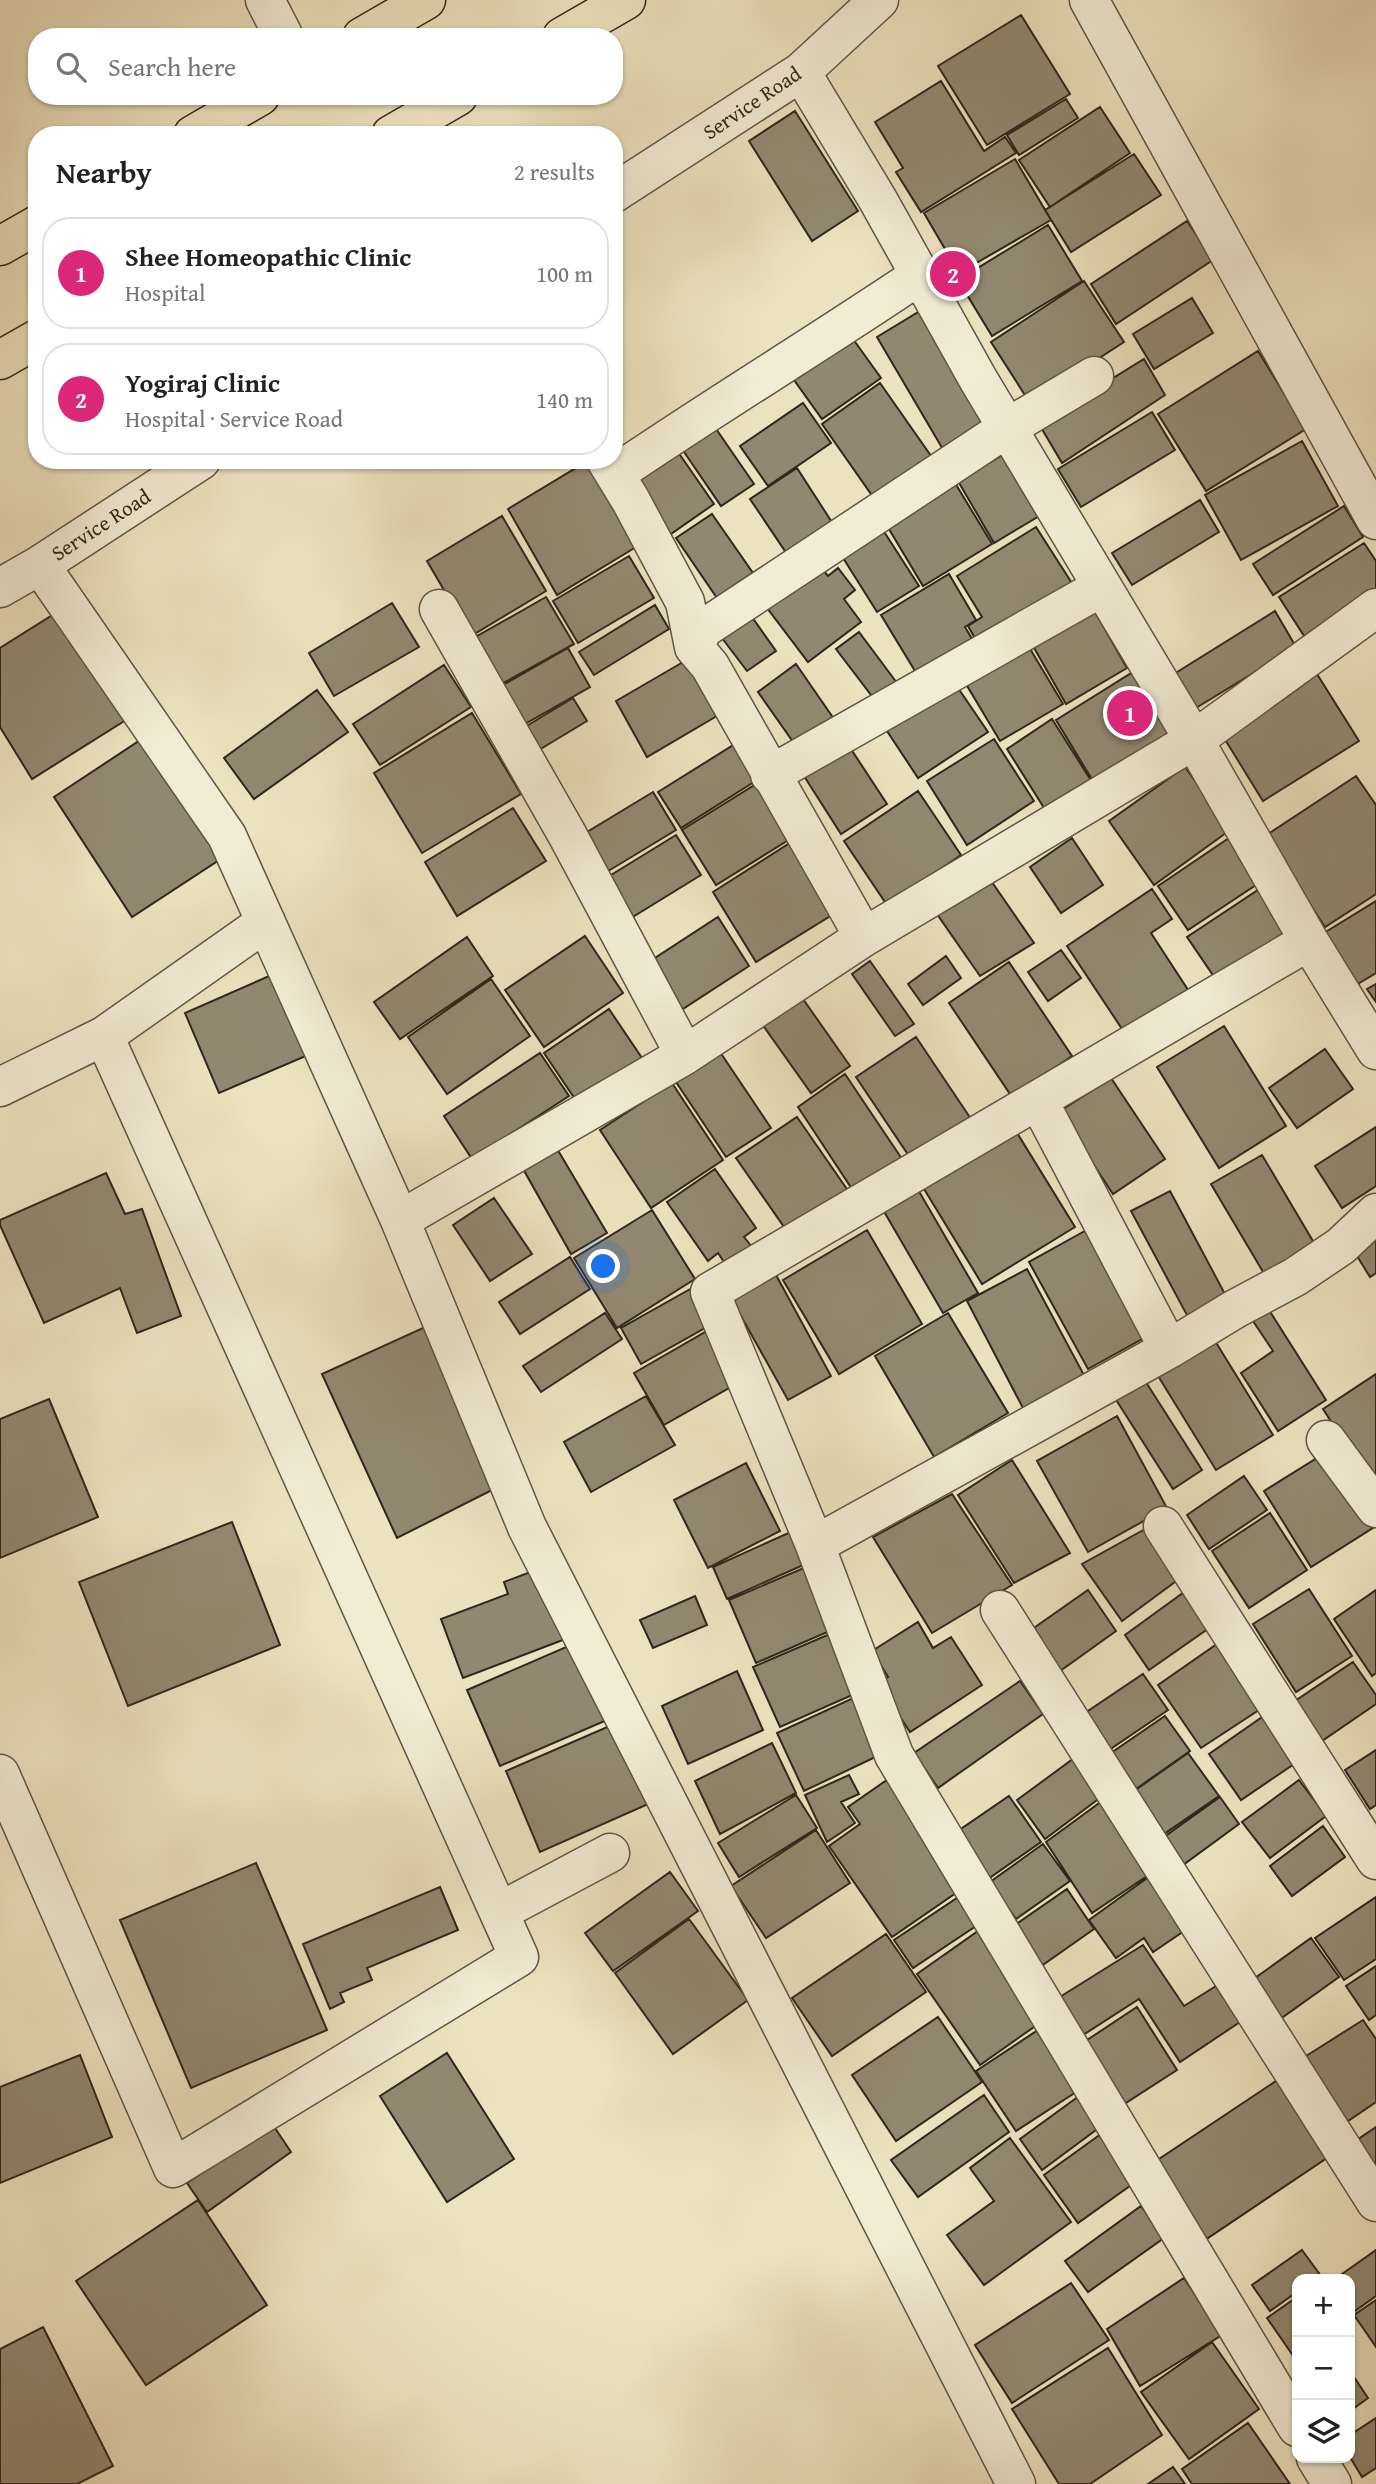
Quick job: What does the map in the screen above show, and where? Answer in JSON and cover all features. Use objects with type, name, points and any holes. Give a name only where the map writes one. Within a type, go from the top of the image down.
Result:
[{"type":"main road","points":[[378,28],[426,0]]},
{"type":"main road","points":[[578,28],[626,0]]},
{"type":"main road","points":[[208,126],[245,105]]},
{"type":"main road","points":[[406,126],[443,105]]},
{"type":"main road","points":[[0,246],[28,230]]},
{"type":"main road","points":[[0,360],[28,344]]},
{"type":"street","points":[[265,0],[279,28]]},
{"type":"street","name":"Service Road","points":[[623,187],[801,72],[879,0]]},
{"type":"street","points":[[1089,0],[1376,520]]},
{"type":"street","points":[[801,72],[878,200],[1007,428],[1376,1050]]},
{"type":"street","points":[[623,460],[687,425],[823,341],[920,275]]},
{"type":"street","points":[[694,646],[703,629],[1007,428],[1094,376]]},
{"type":"street","name":"Service Road","points":[[0,588],[187,469]]},
{"type":"street","points":[[611,469],[685,602],[694,646],[710,666],[863,937]]},
{"type":"street","points":[[40,565],[227,836],[400,1220],[527,1527],[1016,2484]]},
{"type":"street","points":[[770,775],[1102,587]]},
{"type":"street","points":[[400,1220],[685,1055],[863,937],[1194,740],[1376,608]]},
{"type":"street","points":[[439,610],[568,836],[685,1055]]},
{"type":"street","points":[[0,1087],[104,1037],[266,922]]},
{"type":"street","points":[[1292,2419],[894,1755],[815,1545],[710,1292],[1309,941]]},
{"type":"street","points":[[0,1774],[173,2168],[519,1957],[104,1037]]},
{"type":"street","points":[[1038,1100],[1170,1349]]},
{"type":"street","points":[[815,1545],[1295,1277],[1340,1246],[1376,1213]]},
{"type":"street","points":[[1326,1440],[1376,1508]]},
{"type":"street","points":[[1163,1526],[1376,1860]]},
{"type":"street","points":[[1000,1610],[1376,2202]]},
{"type":"street","points":[[499,1912],[610,1853]]},
{"type":"street","points":[[1319,2463],[1332,2484]]},
{"type":"building","points":[[1021,15],[1070,94],[987,145],[938,66]]},
{"type":"building","points":[[941,81],[984,151],[1005,137],[1016,153],[921,212],[896,172],[903,168],[875,122]]},
{"type":"building","points":[[1066,99],[1078,118],[1019,155],[1007,135]]},
{"type":"building","points":[[1100,107],[1130,153],[1050,207],[1019,160]]},
{"type":"building","points":[[795,111],[858,211],[812,241],[749,141]]},
{"type":"building","points":[[1134,154],[1161,195],[1071,252],[1045,210]]},
{"type":"building","points":[[1015,159],[1051,220],[959,273],[924,213]]},
{"type":"building","points":[[1187,221],[1213,260],[1116,324],[1091,284]]},
{"type":"building","points":[[1048,225],[1082,281],[992,336],[958,280]]},
{"type":"building","points":[[1084,281],[1124,342],[1030,403],[991,342]]},
{"type":"building","points":[[1192,298],[1213,333],[1154,369],[1133,334]]},
{"type":"building","points":[[920,311],[991,433],[948,458],[877,337]]},
{"type":"building","points":[[853,339],[881,378],[822,419],[794,380]]},
{"type":"building","points":[[1258,351],[1306,429],[1206,491],[1158,414]]},
{"type":"building","points":[[1144,359],[1165,395],[1062,463],[1039,424]]},
{"type":"building","points":[[880,383],[936,463],[878,504],[822,424]]},
{"type":"building","points":[[803,403],[831,443],[768,486],[740,446]]},
{"type":"building","points":[[1152,412],[1175,450],[1081,507],[1058,469]]},
{"type":"building","points":[[712,423],[754,484],[721,506],[680,446]]},
{"type":"building","points":[[1302,441],[1338,506],[1241,560],[1205,495]]},
{"type":"building","points":[[678,452],[714,504],[668,536],[632,484]]},
{"type":"building","points":[[1006,453],[1041,515],[994,543],[958,481]]},
{"type":"building","points":[[797,468],[835,527],[789,557],[750,499]]},
{"type":"building","points":[[574,469],[590,469],[636,547],[557,595],[508,509]]},
{"type":"building","points":[[952,478],[992,544],[923,586],[883,519]]},
{"type":"building","points":[[1200,500],[1219,532],[1132,585],[1112,553]]},
{"type":"building","points":[[1344,506],[1363,537],[1273,595],[1253,564]]},
{"type":"building","points":[[712,514],[753,573],[717,598],[676,538]]},
{"type":"building","points":[[502,516],[546,591],[471,636],[427,561]]},
{"type":"building","points":[[881,527],[919,586],[877,612],[840,553]]},
{"type":"building","points":[[1036,527],[1075,588],[980,647],[968,626],[982,617],[957,576]]},
{"type":"building","points":[[1364,543],[1376,561],[1376,599],[1308,642],[1279,597]]},
{"type":"building","points":[[629,556],[654,598],[578,643],[553,601]]},
{"type":"building","points":[[815,560],[828,576],[838,568],[855,590],[844,599],[861,622],[808,662],[761,600]]},
{"type":"building","points":[[949,574],[976,620],[965,627],[974,642],[918,676],[881,615]]},
{"type":"building","points":[[546,597],[574,644],[498,686],[472,639]]},
{"type":"building","points":[[392,603],[419,647],[334,696],[309,653]]},
{"type":"building","points":[[655,605],[669,629],[594,675],[579,652]]},
{"type":"building","points":[[1094,610],[1127,668],[1066,704],[1033,646]]},
{"type":"building","points":[[59,611],[126,720],[32,779],[0,727],[0,648]]},
{"type":"building","points":[[1275,611],[1296,647],[1196,708],[1174,674]]},
{"type":"building","points":[[752,617],[776,651],[747,671],[722,638]]},
{"type":"building","points":[[859,632],[903,691],[881,708],[836,649]]},
{"type":"building","points":[[1026,642],[1063,704],[1000,741],[963,679]]},
{"type":"building","points":[[568,648],[590,687],[516,729],[494,690]]},
{"type":"building","points":[[690,658],[722,713],[647,757],[616,701]]},
{"type":"building","points":[[796,664],[834,719],[796,746],[758,692]]},
{"type":"building","points":[[444,665],[471,707],[380,765],[353,724]]},
{"type":"building","points":[[1133,672],[1170,733],[1093,781],[1056,720]]},
{"type":"building","points":[[1317,674],[1359,741],[1263,801],[1221,733]]},
{"type":"building","points":[[956,685],[988,732],[918,778],[887,731]]},
{"type":"building","points":[[317,690],[348,732],[254,799],[224,758]]},
{"type":"building","points":[[573,698],[587,721],[529,756],[515,733]]},
{"type":"building","points":[[472,713],[521,794],[422,853],[374,773]]},
{"type":"building","points":[[1052,719],[1092,782],[1046,811],[1007,749]]},
{"type":"building","points":[[154,731],[233,851],[132,917],[54,797]]},
{"type":"building","points":[[743,739],[765,775],[681,828],[658,792]]},
{"type":"building","points":[[994,739],[1034,801],[967,845],[927,781]]},
{"type":"building","points":[[849,746],[887,804],[841,834],[804,776]]},
{"type":"building","points":[[1185,767],[1230,830],[1154,885],[1109,821]]},
{"type":"building","points":[[1356,776],[1376,805],[1376,894],[1325,927],[1265,836]]},
{"type":"building","points":[[761,781],[795,836],[716,885],[682,830]]},
{"type":"building","points":[[918,791],[961,855],[887,905],[844,841]]},
{"type":"building","points":[[653,792],[676,830],[605,873],[582,835]]},
{"type":"building","points":[[513,808],[546,861],[457,916],[425,862]]},
{"type":"building","points":[[1235,834],[1265,879],[1188,930],[1158,886]]},
{"type":"building","points":[[676,835],[701,875],[623,923],[598,883]]},
{"type":"building","points":[[1072,838],[1103,885],[1061,913],[1030,867]]},
{"type":"building","points":[[793,841],[837,912],[756,962],[713,892]]},
{"type":"building","points":[[987,875],[1034,943],[980,976],[930,904]]},
{"type":"building","points":[[1267,884],[1298,931],[1219,984],[1187,937]]},
{"type":"building","points":[[1152,889],[1172,919],[1151,933],[1194,999],[1130,1041],[1067,946]]},
{"type":"building","points":[[1376,901],[1376,973],[1356,985],[1324,933]]},
{"type":"building","points":[[718,917],[749,966],[672,1016],[641,967]]},
{"type":"building","points":[[585,936],[623,993],[544,1047],[505,990]]},
{"type":"building","points":[[467,937],[493,976],[400,1039],[374,1002]]},
{"type":"building","points":[[1061,950],[1081,978],[1048,1001],[1028,972]]},
{"type":"building","points":[[946,956],[961,978],[923,1005],[908,984]]},
{"type":"building","points":[[870,961],[914,1024],[895,1036],[852,974]]},
{"type":"building","points":[[301,962],[336,1043],[219,1093],[185,1013]]},
{"type":"building","points":[[1009,962],[1072,1056],[1012,1097],[949,1003]]},
{"type":"building","points":[[491,979],[530,1036],[447,1094],[408,1037]]},
{"type":"building","points":[[1376,984],[1376,1002],[1367,989]]},
{"type":"building","points":[[796,989],[850,1066],[811,1093],[757,1017]]},
{"type":"building","points":[[609,1009],[646,1064],[581,1108],[544,1053]]},
{"type":"building","points":[[1224,1026],[1286,1126],[1219,1168],[1157,1067]]},
{"type":"building","points":[[916,1037],[971,1119],[911,1159],[856,1077]]},
{"type":"building","points":[[1325,1049],[1353,1089],[1297,1128],[1269,1088]]},
{"type":"building","points":[[720,1052],[771,1128],[726,1157],[676,1082]]},
{"type":"building","points":[[540,1053],[569,1096],[472,1159],[444,1116]]},
{"type":"building","points":[[845,1074],[902,1159],[854,1192],[798,1107]]},
{"type":"building","points":[[1111,1078],[1165,1159],[1113,1194],[1059,1112]]},
{"type":"building","points":[[672,1083],[723,1160],[651,1208],[600,1130]]},
{"type":"building","points":[[797,1117],[851,1195],[791,1237],[736,1158]]},
{"type":"building","points":[[1376,1127],[1376,1186],[1342,1208],[1315,1166]]},
{"type":"building","points":[[1014,1128],[1075,1227],[982,1284],[921,1184]]},
{"type":"building","points":[[556,1147],[607,1233],[571,1254],[522,1167]]},
{"type":"building","points":[[1262,1155],[1320,1253],[1269,1282],[1211,1184]]},
{"type":"building","points":[[715,1169],[756,1228],[744,1237],[752,1247],[726,1265],[718,1253],[708,1261],[667,1202]]},
{"type":"building","points":[[106,1173],[125,1214],[142,1209],[181,1316],[137,1333],[120,1288],[44,1323],[0,1225],[0,1220]]},
{"type":"building","points":[[917,1188],[978,1293],[943,1313],[882,1208]]},
{"type":"building","points":[[1170,1191],[1226,1296],[1188,1317],[1131,1211]]},
{"type":"building","points":[[494,1198],[532,1254],[490,1281],[453,1225]]},
{"type":"building","points":[[652,1210],[695,1279],[617,1328],[574,1258]]},
{"type":"building","points":[[1376,1226],[1376,1273],[1370,1277],[1349,1243]]},
{"type":"building","points":[[1092,1227],[1151,1334],[1088,1369],[1029,1262]]},
{"type":"building","points":[[867,1230],[922,1324],[839,1374],[783,1280]]},
{"type":"building","points":[[570,1257],[590,1289],[520,1334],[499,1302]]},
{"type":"building","points":[[1027,1269],[1085,1377],[1024,1410],[967,1301]]},
{"type":"building","points":[[776,1275],[831,1376],[788,1400],[732,1300]]},
{"type":"building","points":[[692,1288],[712,1324],[641,1364],[621,1328]]},
{"type":"building","points":[[1267,1307],[1326,1400],[1278,1431],[1241,1373],[1273,1351],[1251,1318]]},
{"type":"building","points":[[605,1313],[622,1339],[541,1392],[523,1366]]},
{"type":"building","points":[[948,1313],[1008,1413],[934,1457],[875,1356]]},
{"type":"building","points":[[436,1322],[500,1486],[397,1538],[322,1374]]},
{"type":"building","points":[[707,1331],[736,1384],[664,1425],[634,1373]]},
{"type":"building","points":[[1212,1336],[1273,1435],[1216,1470],[1155,1371]]},
{"type":"building","points":[[1376,1374],[1376,1483],[1372,1485],[1323,1409]]},
{"type":"building","points":[[1142,1376],[1202,1470],[1173,1489],[1113,1395]]},
{"type":"building","points":[[646,1396],[675,1445],[591,1492],[564,1442]]},
{"type":"building","points":[[49,1399],[98,1517],[0,1558],[0,1419]]},
{"type":"building","points":[[1117,1416],[1167,1508],[1088,1552],[1037,1461]]},
{"type":"building","points":[[1328,1451],[1376,1526],[1311,1567],[1264,1491]]},
{"type":"building","points":[[1012,1460],[1070,1553],[1014,1583],[958,1495]]},
{"type":"building","points":[[746,1463],[780,1531],[708,1568],[674,1500]]},
{"type":"building","points":[[1244,1476],[1267,1510],[1209,1549],[1187,1515]]},
{"type":"building","points":[[952,1494],[1012,1585],[932,1633],[873,1537]]},
{"type":"building","points":[[1270,1513],[1307,1570],[1249,1608],[1212,1551]]},
{"type":"building","points":[[232,1522],[280,1645],[128,1706],[79,1582]]},
{"type":"building","points":[[1147,1528],[1183,1576],[1122,1621],[1082,1564]]},
{"type":"building","points":[[795,1530],[810,1562],[727,1599],[713,1567]]},
{"type":"building","points":[[806,1567],[832,1630],[756,1663],[729,1600]]},
{"type":"building","points":[[541,1568],[576,1635],[463,1678],[441,1619],[508,1594],[504,1582]]},
{"type":"building","points":[[1309,1589],[1352,1656],[1296,1692],[1253,1624]]},
{"type":"building","points":[[1088,1590],[1116,1631],[1060,1671],[1031,1630]]},
{"type":"building","points":[[1187,1590],[1212,1626],[1149,1670],[1125,1635]]},
{"type":"building","points":[[1376,1590],[1376,1673],[1372,1676],[1334,1619]]},
{"type":"building","points":[[695,1596],[707,1625],[653,1648],[640,1620]]},
{"type":"building","points":[[918,1622],[933,1648],[951,1637],[982,1685],[910,1732],[878,1683],[888,1677],[872,1651]]},
{"type":"building","points":[[832,1633],[859,1692],[780,1727],[753,1667]]},
{"type":"building","points":[[580,1641],[614,1717],[500,1766],[467,1690]]},
{"type":"building","points":[[1217,1644],[1262,1708],[1201,1748],[1158,1685]]},
{"type":"building","points":[[1353,1662],[1376,1695],[1376,1704],[1319,1743],[1292,1703]]},
{"type":"building","points":[[737,1671],[763,1730],[688,1764],[662,1706]]},
{"type":"building","points":[[1143,1674],[1168,1710],[1103,1754],[1079,1717]]},
{"type":"building","points":[[1020,1681],[1043,1714],[938,1788],[914,1753]]},
{"type":"building","points":[[862,1694],[888,1751],[804,1791],[777,1733]]},
{"type":"building","points":[[1268,1713],[1300,1760],[1241,1800],[1209,1754]]},
{"type":"building","points":[[1165,1716],[1190,1751],[1136,1789],[1111,1753]]},
{"type":"building","points":[[621,1721],[655,1801],[540,1852],[506,1771]]},
{"type":"building","points":[[772,1743],[796,1793],[720,1834],[695,1781]]},
{"type":"building","points":[[1376,1750],[1376,1805],[1370,1809],[1345,1770]]},
{"type":"building","points":[[1188,1753],[1219,1796],[1164,1834],[1134,1791]]},
{"type":"building","points":[[1077,1756],[1105,1794],[1045,1839],[1017,1800]]},
{"type":"building","points":[[849,1775],[859,1794],[841,1802],[855,1823],[827,1842],[805,1795]]},
{"type":"building","points":[[894,1775],[969,1884],[892,1937],[829,1846],[860,1824],[848,1807]]},
{"type":"building","points":[[1299,1780],[1326,1816],[1270,1858],[1242,1822]]},
{"type":"building","points":[[796,1795],[817,1828],[739,1877],[718,1843]]},
{"type":"building","points":[[1009,1796],[1041,1842],[988,1879],[955,1833]]},
{"type":"building","points":[[1220,1797],[1239,1824],[1183,1865],[1164,1837]]},
{"type":"building","points":[[1102,1801],[1150,1874],[1092,1913],[1046,1842]]},
{"type":"building","points":[[1323,1826],[1345,1857],[1292,1896],[1270,1866]]},
{"type":"building","points":[[816,1830],[850,1883],[766,1938],[731,1886]]},
{"type":"building","points":[[1043,1844],[1070,1881],[1016,1919],[990,1882]]},
{"type":"building","points":[[256,1863],[327,2030],[191,2088],[120,1920]]},
{"type":"building","points":[[670,1872],[698,1911],[613,1971],[585,1933]]},
{"type":"building","points":[[1150,1876],[1187,1929],[1153,1952],[1144,1938],[1116,1958],[1089,1920]]},
{"type":"building","points":[[440,1887],[458,1930],[367,1968],[372,1980],[340,1993],[344,2002],[330,2009],[303,1944]]},
{"type":"building","points":[[1067,1889],[1094,1929],[1037,1969],[1009,1929]]},
{"type":"building","points":[[966,1892],[985,1920],[913,1968],[894,1940]]},
{"type":"building","points":[[1376,1897],[1376,1959],[1344,1980],[1315,1938]]},
{"type":"building","points":[[689,1919],[748,2000],[673,2054],[615,1973]]},
{"type":"building","points":[[988,1924],[1051,2015],[980,2065],[917,1974]]},
{"type":"building","points":[[886,1934],[926,1992],[832,2056],[792,1998]]},
{"type":"building","points":[[1311,1938],[1339,1977],[1276,2022],[1248,1983]]},
{"type":"building","points":[[1143,1945],[1184,2006],[1216,1986],[1240,2022],[1180,2062],[1139,1999],[1080,2037],[1055,2000]]},
{"type":"building","points":[[1376,1966],[1376,2015],[1369,2020],[1346,1986]]},
{"type":"building","points":[[1137,2007],[1177,2070],[1118,2108],[1078,2046]]},
{"type":"building","points":[[938,2017],[982,2082],[896,2141],[852,2075]]},
{"type":"building","points":[[1363,2020],[1376,2039],[1376,2102],[1345,2123],[1303,2058]]},
{"type":"building","points":[[1050,2022],[1090,2083],[1016,2131],[976,2071]]},
{"type":"building","points":[[447,2053],[514,2159],[447,2202],[380,2096]]},
{"type":"building","points":[[80,2055],[112,2137],[0,2183],[0,2087]]},
{"type":"building","points":[[1279,2079],[1330,2156],[1205,2240],[1153,2163]]},
{"type":"building","points":[[1082,2094],[1104,2124],[1042,2170],[1020,2139]]},
{"type":"building","points":[[984,2095],[1009,2132],[918,2197],[891,2160]]},
{"type":"building","points":[[273,2125],[291,2152],[207,2212],[187,2183]]},
{"type":"building","points":[[1376,2127],[1376,2180],[1351,2144]]},
{"type":"building","points":[[1108,2129],[1141,2178],[1078,2223],[1044,2175]]},
{"type":"building","points":[[1010,2138],[1071,2222],[984,2285],[947,2235],[994,2201],[970,2168]]},
{"type":"building","points":[[198,2200],[267,2305],[146,2385],[76,2281]]},
{"type":"building","points":[[1141,2206],[1164,2238],[1088,2292],[1065,2261]]},
{"type":"building","points":[[1302,2250],[1320,2274],[1292,2274],[1292,2296],[1270,2311],[1252,2285]]},
{"type":"building","points":[[1376,2250],[1376,2296],[1355,2311],[1355,2274],[1342,2274]]},
{"type":"building","points":[[1184,2278],[1222,2335],[1140,2386],[1107,2329]]},
{"type":"building","points":[[1071,2283],[1109,2340],[1012,2403],[975,2345]]},
{"type":"building","points":[[1292,2300],[1292,2354],[1267,2318]]},
{"type":"building","points":[[1376,2300],[1376,2347],[1355,2316]]},
{"type":"building","points":[[43,2327],[113,2466],[77,2484],[0,2484],[0,2349]]},
{"type":"building","points":[[1212,2342],[1259,2409],[1189,2459],[1141,2392]]},
{"type":"building","points":[[1108,2348],[1162,2435],[1090,2484],[1059,2484],[1012,2409]]},
{"type":"building","points":[[1355,2378],[1368,2398],[1355,2407]]},
{"type":"building","points":[[1376,2418],[1376,2468],[1362,2477],[1354,2463],[1355,2432]]},
{"type":"building","points":[[1248,2423],[1290,2484],[1192,2484],[1182,2469]]},
{"type":"building","points":[[1173,2467],[1185,2484],[1148,2484]]},
{"type":"place","name":"Yogiraj Clinic","points":[[953,274]]},
{"type":"place","name":"Shee Homeopathic Clinic","points":[[1130,713]]}]
